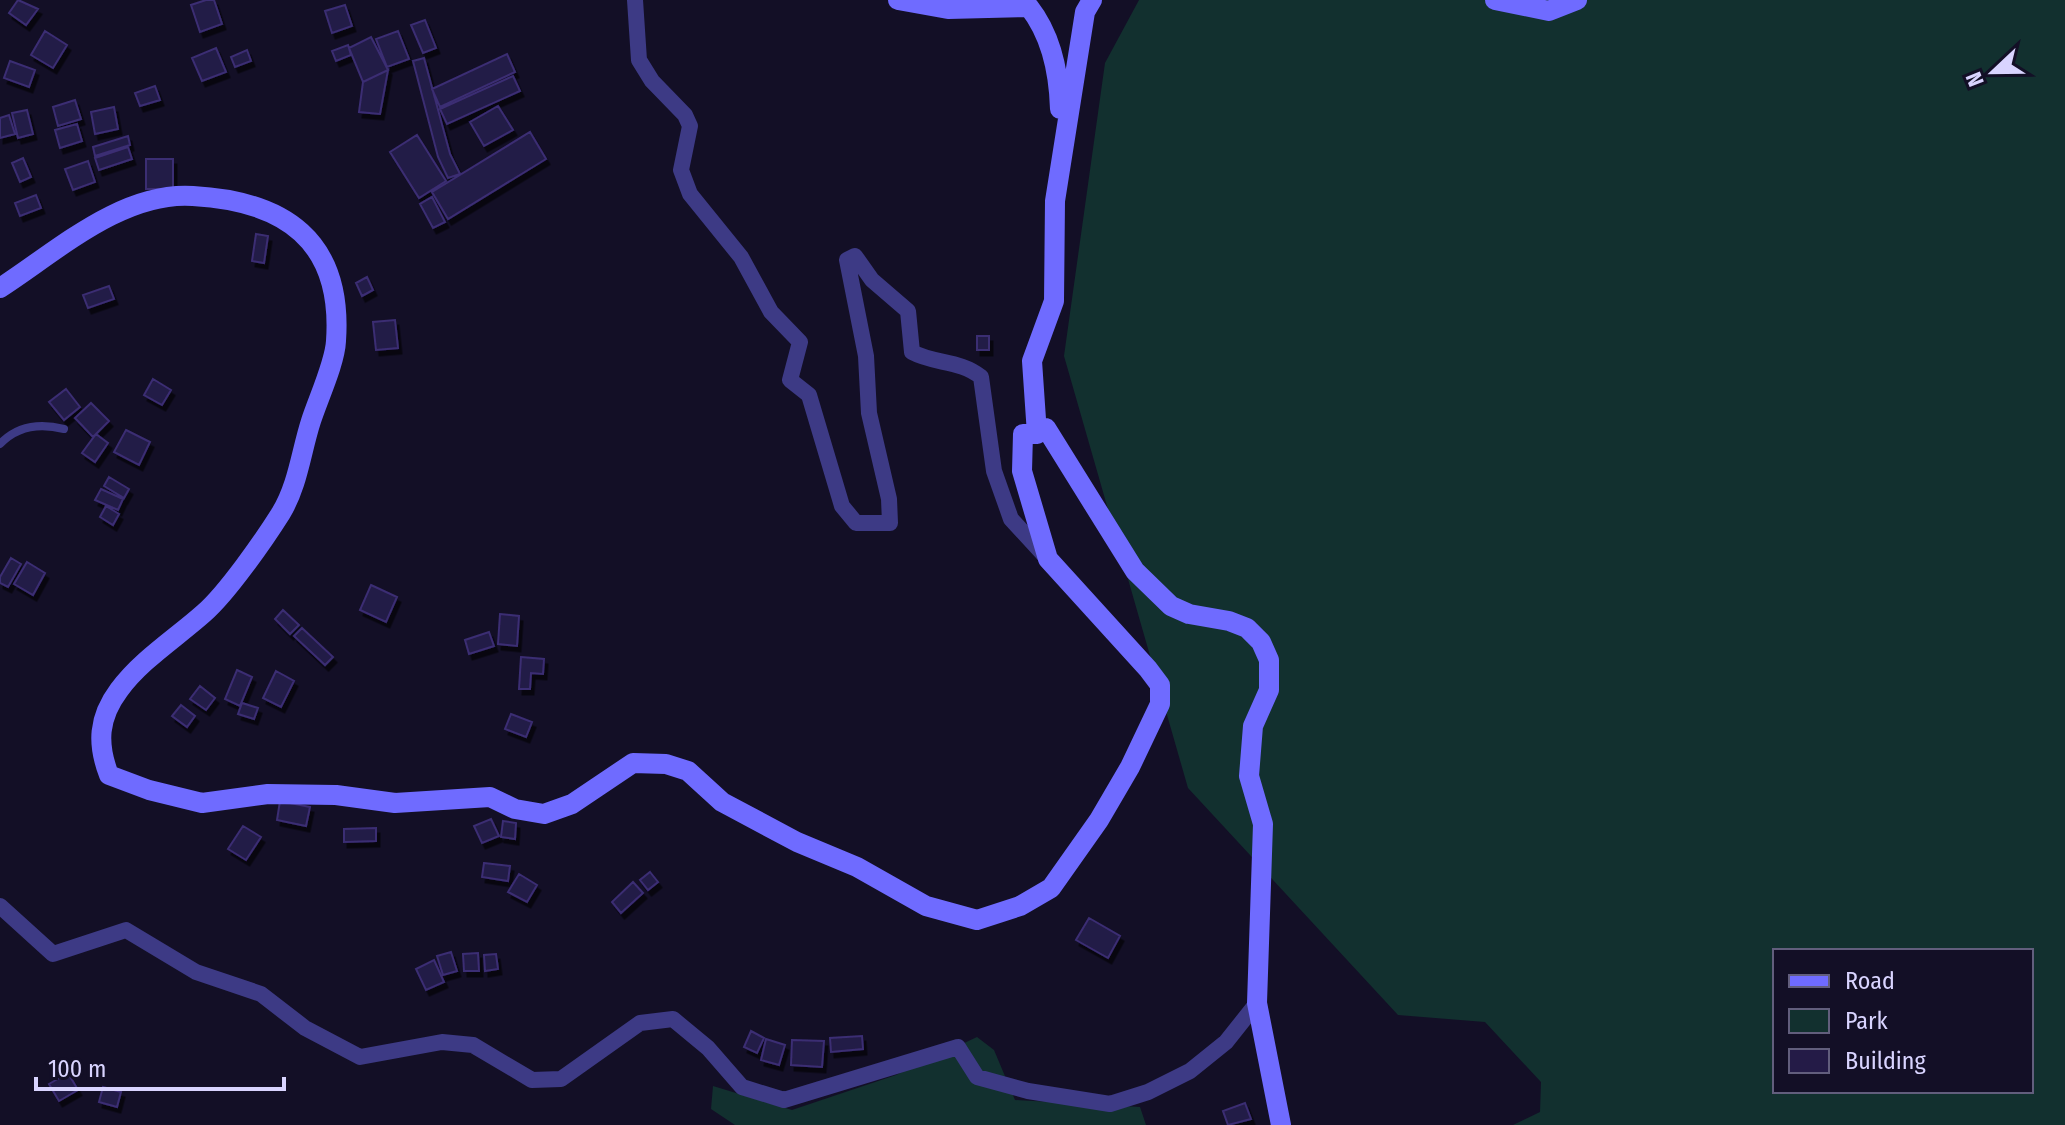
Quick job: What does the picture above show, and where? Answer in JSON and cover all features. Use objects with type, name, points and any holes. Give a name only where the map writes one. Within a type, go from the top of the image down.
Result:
[{"type":"main road","points":[[898,0],[948,9],[1029,7],[1043,24],[1059,84],[1062,153]]},
{"type":"main road","points":[[1037,434],[1032,361],[1054,301],[1055,201],[1085,12],[1092,0]]},
{"type":"main road","points":[[1495,0],[1549,11],[1577,0]]},
{"type":"main road","points":[[0,288],[113,215],[162,197],[190,195],[265,209],[290,221],[312,241],[325,267],[334,305],[337,343],[304,441],[295,485],[282,511],[206,612],[174,637],[119,690],[100,728],[100,750],[109,775],[149,790],[202,803],[268,794],[336,795],[395,803],[490,797],[515,809],[544,814],[572,804],[633,763],[648,761],[688,771],[732,808],[797,842],[857,867],[926,906],[977,920],[1020,906],[1051,888],[1099,820],[1130,767],[1160,704],[1160,685],[1148,669],[1048,559],[1022,471],[1023,434],[1037,434],[1046,428],[1060,456],[1144,580],[1171,606],[1189,614],[1229,621],[1247,628],[1261,642],[1269,660],[1269,690],[1253,726],[1249,776],[1263,824],[1257,1003],[1281,1125]]},
{"type":"street","points":[[635,0],[639,60],[652,81],[685,115],[690,126],[681,170],[690,194],[741,257],[771,312],[800,342],[790,380],[809,395],[842,506],[856,523],[890,523],[889,499],[869,413],[866,356],[849,283],[847,260],[855,256],[872,280],[908,311],[912,352],[924,358],[970,368],[981,377],[994,471],[1011,519],[1048,559]]},
{"type":"street","points":[[0,906],[53,954],[126,930],[196,972],[261,994],[305,1028],[360,1057],[442,1042],[473,1045],[532,1080],[561,1079],[640,1023],[673,1019],[708,1048],[742,1087],[784,1100],[958,1047],[977,1077],[1028,1091],[1110,1104],[1148,1092],[1190,1071],[1226,1042],[1257,1003]]},
{"type":"lane","points":[[0,444],[11,433],[27,427],[64,429]]},
{"type":"green space","points":[[1139,0],[2065,0],[2065,1125],[1513,1125],[1540,1112],[1541,1082],[1485,1022],[1398,1015],[1188,788],[1064,356],[1105,63]]},
{"type":"green space","points":[[977,1037],[994,1050],[1015,1100],[1140,1107],[1146,1125],[735,1125],[711,1109],[713,1086],[792,1110],[896,1075]]},
{"type":"building","points":[[18,0],[38,9],[26,25],[9,13]]},
{"type":"building","points":[[214,0],[222,24],[200,32],[191,5]]},
{"type":"building","points":[[345,5],[352,26],[332,33],[325,11]]},
{"type":"building","points":[[425,20],[436,48],[423,53],[411,25]]},
{"type":"building","points":[[45,31],[67,45],[53,68],[31,55]]},
{"type":"building","points":[[398,31],[409,59],[387,67],[376,39]]},
{"type":"building","points":[[371,37],[388,70],[363,82],[349,48]]},
{"type":"building","points":[[348,45],[351,55],[336,61],[332,51]]},
{"type":"building","points":[[216,48],[226,72],[202,81],[192,58]]},
{"type":"building","points":[[247,50],[251,61],[235,67],[231,57]]},
{"type":"building","points":[[507,54],[515,72],[440,107],[432,89]]},
{"type":"building","points":[[424,58],[450,154],[460,174],[448,178],[438,157],[413,61]]},
{"type":"building","points":[[10,61],[35,70],[29,87],[4,78]]},
{"type":"building","points":[[388,70],[380,114],[359,112],[363,82]]},
{"type":"building","points":[[513,76],[520,91],[447,124],[440,109]]},
{"type":"building","points":[[155,86],[160,100],[140,106],[135,93]]},
{"type":"building","points":[[75,100],[81,119],[58,126],[53,107]]},
{"type":"building","points":[[498,106],[513,130],[484,146],[470,122]]},
{"type":"building","points":[[114,107],[118,129],[95,134],[91,112]]},
{"type":"building","points":[[27,110],[33,134],[18,138],[12,113]]},
{"type":"building","points":[[9,115],[15,134],[0,138],[0,118]]},
{"type":"building","points":[[77,124],[82,141],[60,148],[55,130]]},
{"type":"building","points":[[530,132],[546,159],[448,219],[432,192]]},
{"type":"building","points":[[417,135],[446,181],[419,198],[390,152]]},
{"type":"building","points":[[128,136],[130,145],[95,156],[93,147]]},
{"type":"building","points":[[128,147],[132,159],[99,170],[95,158]]},
{"type":"building","points":[[23,158],[31,177],[20,182],[12,163]]},
{"type":"building","points":[[146,159],[173,159],[173,189],[146,189]]},
{"type":"building","points":[[88,161],[95,182],[73,190],[65,169]]},
{"type":"building","points":[[36,195],[41,208],[20,216],[15,203]]},
{"type":"building","points":[[432,197],[445,222],[433,228],[420,204]]},
{"type":"building","points":[[256,234],[268,236],[264,263],[252,261]]},
{"type":"building","points":[[367,277],[373,290],[362,296],[356,283]]},
{"type":"building","points":[[109,286],[114,299],[88,308],[83,295]]},
{"type":"building","points":[[395,320],[398,348],[376,350],[373,322]]},
{"type":"building","points":[[977,336],[989,336],[989,350],[977,350]]},
{"type":"building","points":[[153,379],[171,390],[162,405],[144,395]]},
{"type":"building","points":[[66,389],[80,407],[64,420],[49,402]]},
{"type":"building","points":[[91,403],[109,421],[93,437],[75,418]]},
{"type":"building","points":[[126,430],[150,442],[139,465],[114,452]]},
{"type":"building","points":[[96,434],[108,443],[95,462],[82,453]]},
{"type":"building","points":[[109,477],[129,489],[124,498],[104,486]]},
{"type":"building","points":[[101,489],[123,499],[118,510],[95,500]]},
{"type":"building","points":[[106,506],[119,514],[113,525],[100,517]]},
{"type":"building","points":[[11,558],[21,564],[8,587],[0,583],[0,577]]},
{"type":"building","points":[[27,562],[45,573],[33,595],[14,584]]},
{"type":"building","points":[[371,585],[397,597],[386,622],[360,610]]},
{"type":"building","points":[[283,610],[299,625],[290,634],[275,619]]},
{"type":"building","points":[[500,614],[519,616],[517,646],[498,644]]},
{"type":"building","points":[[302,628],[333,657],[325,665],[294,636]]},
{"type":"building","points":[[489,632],[494,646],[469,654],[465,640]]},
{"type":"building","points":[[521,657],[544,659],[543,674],[531,673],[530,689],[519,689]]},
{"type":"building","points":[[237,670],[252,677],[240,706],[225,699]]},
{"type":"building","points":[[276,671],[294,681],[281,707],[263,698]]},
{"type":"building","points":[[200,686],[215,698],[206,710],[190,699]]},
{"type":"building","points":[[242,703],[258,708],[254,719],[238,714]]},
{"type":"building","points":[[181,705],[195,716],[187,727],[172,716]]},
{"type":"building","points":[[511,714],[532,722],[526,737],[505,729]]},
{"type":"building","points":[[280,801],[310,807],[306,826],[277,820]]},
{"type":"building","points":[[491,819],[499,836],[482,843],[474,826]]},
{"type":"building","points":[[503,821],[516,823],[515,839],[501,837]]},
{"type":"building","points":[[243,826],[261,837],[246,860],[228,849]]},
{"type":"building","points":[[376,828],[376,841],[344,842],[344,829]]},
{"type":"building","points":[[484,863],[510,866],[508,881],[482,877]]},
{"type":"building","points":[[650,872],[658,882],[648,890],[640,880]]},
{"type":"building","points":[[519,874],[537,885],[527,902],[508,892]]},
{"type":"building","points":[[633,882],[643,893],[621,913],[612,902]]},
{"type":"building","points":[[1089,918],[1120,936],[1108,958],[1076,940]]},
{"type":"building","points":[[451,952],[457,971],[443,975],[437,956]]},
{"type":"building","points":[[478,953],[479,971],[464,971],[463,954]]},
{"type":"building","points":[[496,954],[498,969],[485,971],[484,955]]},
{"type":"building","points":[[434,960],[444,982],[426,990],[416,969]]},
{"type":"building","points":[[751,1031],[764,1038],[757,1053],[744,1047]]},
{"type":"building","points":[[862,1036],[863,1049],[831,1052],[830,1038]]},
{"type":"building","points":[[766,1039],[785,1045],[779,1065],[761,1060]]},
{"type":"building","points":[[792,1040],[824,1041],[822,1067],[791,1065]]},
{"type":"building","points":[[68,1073],[78,1090],[59,1101],[49,1084]]},
{"type":"building","points":[[103,1087],[121,1092],[117,1107],[99,1102]]},
{"type":"building","points":[[1245,1103],[1251,1119],[1228,1125],[1223,1111]]}]
